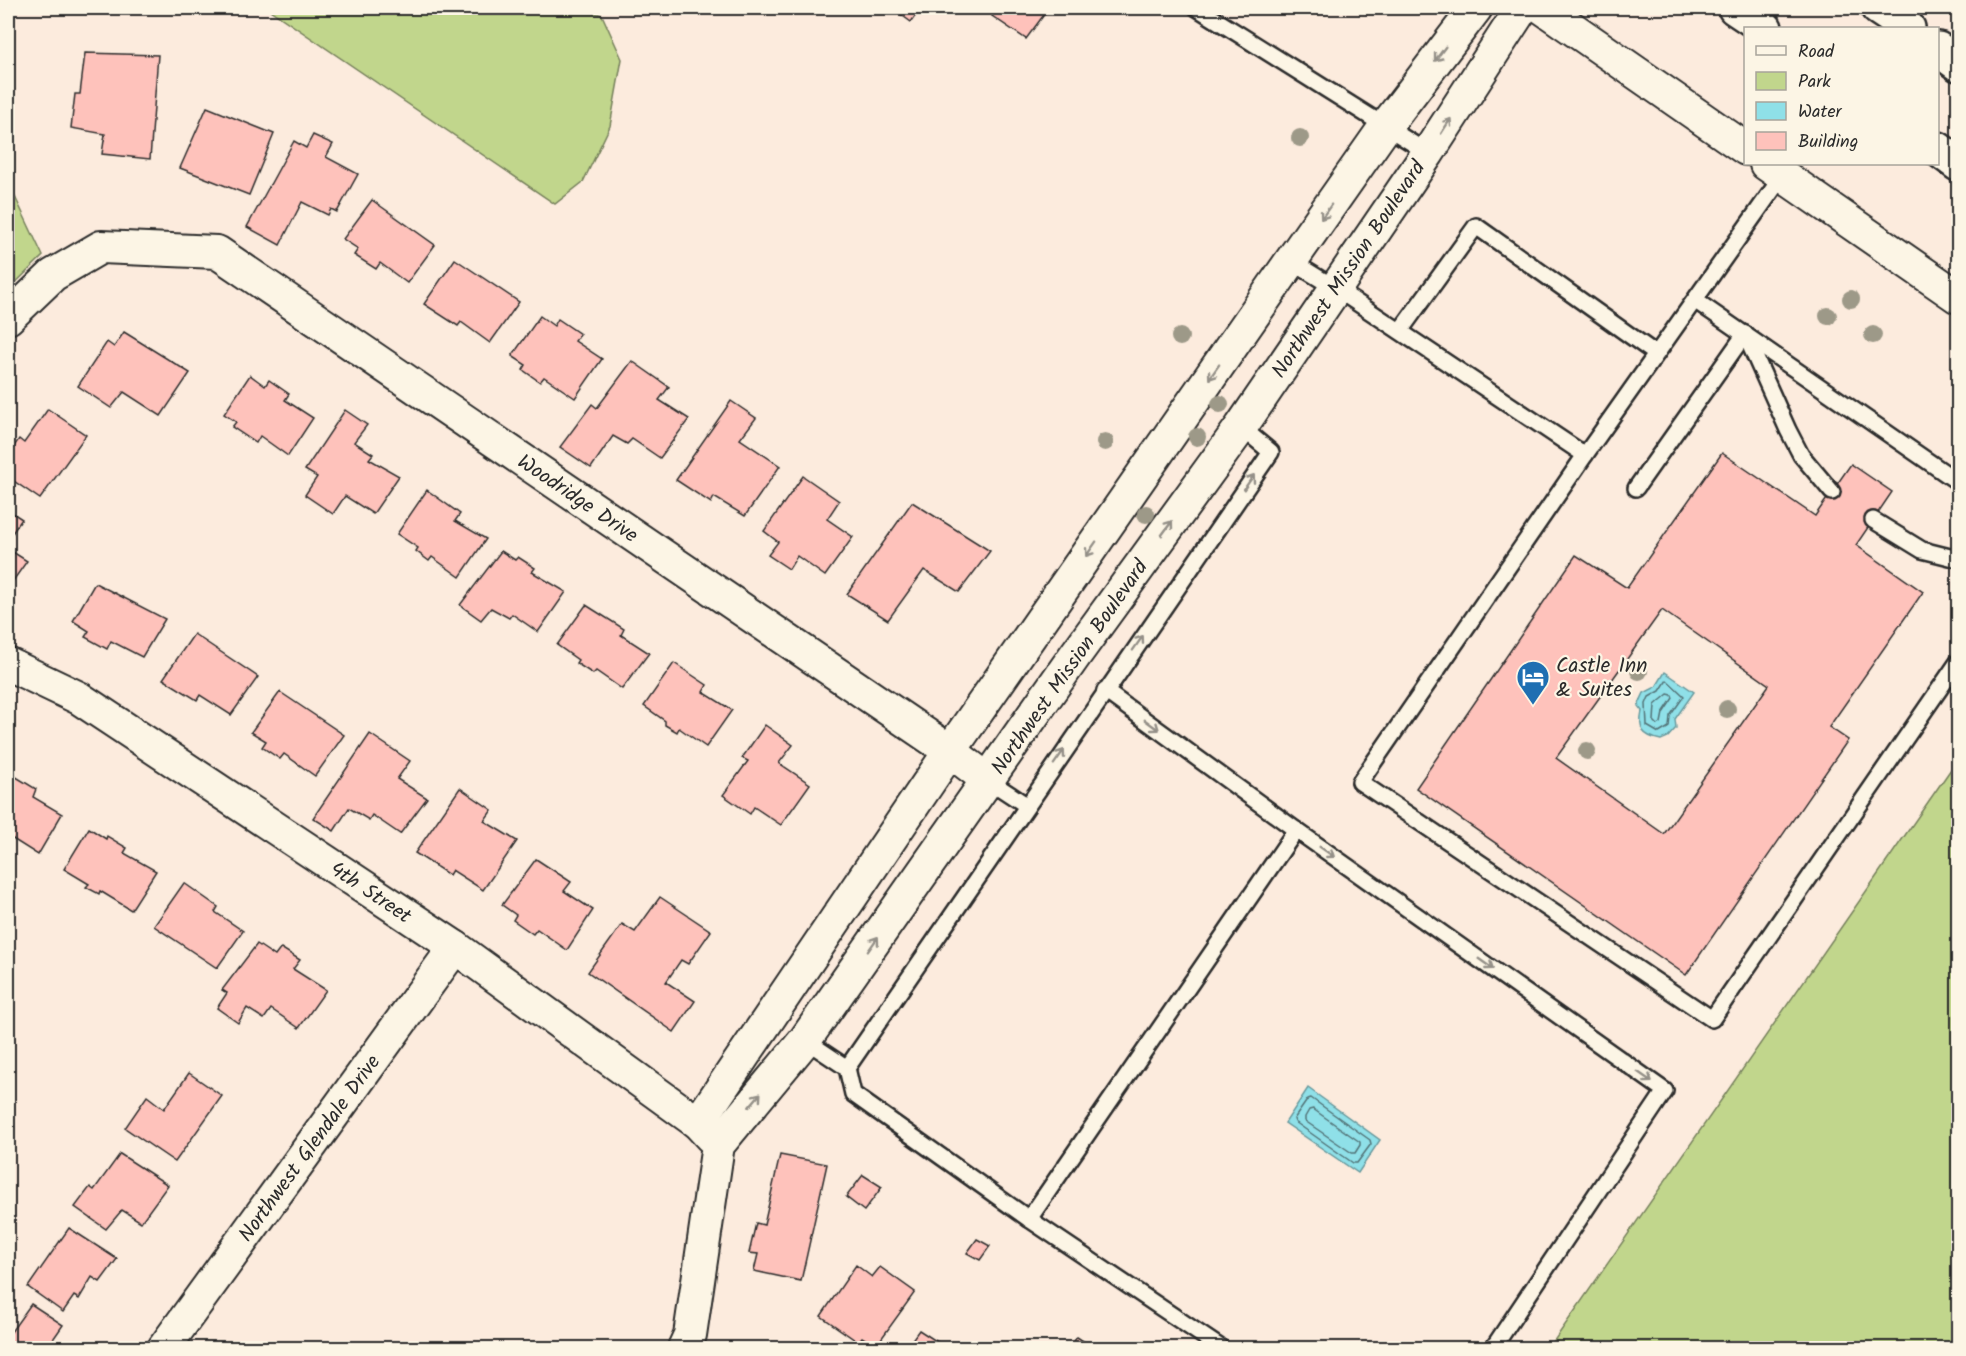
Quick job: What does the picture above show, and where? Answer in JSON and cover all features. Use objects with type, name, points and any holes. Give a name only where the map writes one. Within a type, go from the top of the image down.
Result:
[{"type":"highway","points":[[1735,8],[1764,27]]},
{"type":"highway","points":[[1878,8],[1906,27]]},
{"type":"highway","points":[[1939,50],[1959,64]]},
{"type":"highway","points":[[1939,150],[1959,164]]},
{"type":"street","points":[[695,1344],[708,1134],[950,751],[1385,126],[1476,8]]},
{"type":"street","name":"Northwest Mission Boulevard","points":[[708,1134],[805,1040],[1076,654],[1241,427],[1428,153],[1522,8]]},
{"type":"street","points":[[1543,8],[1744,148]]},
{"type":"street","points":[[1774,169],[1959,297]]},
{"type":"street","name":"Woodridge Drive","points":[[8,318],[53,275],[101,247],[217,252],[950,751],[988,780]]},
{"type":"street","name":"4th Street","points":[[8,664],[79,698],[455,947],[708,1134]]},
{"type":"street","name":"Northwest Glendale Drive","points":[[164,1348],[455,947]]},
{"type":"lane","points":[[1197,8],[1428,153]]},
{"type":"lane","points":[[1774,169],[1696,301],[1656,354],[1360,782],[1712,1019],[1959,662]]},
{"type":"lane","points":[[1400,331],[1476,226],[1656,354]]},
{"type":"lane","points":[[1291,261],[1586,455]]},
{"type":"lane","points":[[1696,301],[1959,482]]},
{"type":"lane","points":[[1636,488],[1745,334]]},
{"type":"lane","points":[[1745,334],[1801,455],[1832,492]]},
{"type":"lane","points":[[847,1068],[1270,452],[1241,427]]},
{"type":"lane","points":[[1872,520],[1922,550],[1959,559]]},
{"type":"lane","points":[[1105,691],[1296,830],[1665,1091],[1493,1348]]},
{"type":"lane","points":[[988,780],[1026,805]]},
{"type":"lane","points":[[1029,1219],[1296,830]]},
{"type":"lane","points":[[805,1040],[847,1068],[853,1094],[1029,1219],[1221,1348]]},
{"type":"green space","points":[[267,8],[580,8],[602,15],[622,59],[610,126],[583,182],[555,204]]},
{"type":"green space","points":[[8,182],[43,256],[8,290]]},
{"type":"green space","points":[[1958,759],[1958,1348],[1549,1348]]},
{"type":"water","points":[[1665,672],[1694,692],[1675,719],[1676,728],[1668,737],[1661,740],[1643,731],[1642,711],[1638,706],[1644,693],[1656,687]]},
{"type":"water","points":[[1308,1088],[1380,1140],[1358,1173],[1285,1123]]},
{"type":"building","points":[[892,8],[921,8],[911,22]]},
{"type":"building","points":[[997,8],[1049,8],[1026,39],[992,16]]},
{"type":"building","points":[[85,53],[158,55],[150,159],[102,154],[105,134],[71,128],[75,94],[80,94]]},
{"type":"building","points":[[207,107],[274,134],[249,195],[180,168]]},
{"type":"building","points":[[313,135],[333,144],[326,157],[358,174],[337,212],[331,209],[328,215],[302,202],[280,245],[247,227],[294,141],[306,148]]},
{"type":"building","points":[[372,200],[435,245],[407,283],[380,263],[376,269],[354,255],[358,249],[343,239]]},
{"type":"building","points":[[455,259],[519,302],[490,343],[461,322],[458,326],[424,304]]},
{"type":"building","points":[[540,316],[554,326],[558,319],[580,334],[575,341],[602,359],[575,398],[544,377],[540,382],[523,370],[526,365],[512,356]]},
{"type":"building","points":[[124,332],[190,373],[161,416],[124,392],[111,408],[78,386],[107,342],[114,347]]},
{"type":"building","points":[[632,361],[669,387],[659,400],[689,419],[660,458],[632,439],[627,444],[613,436],[591,468],[560,447],[592,404],[597,408]]},
{"type":"building","points":[[250,375],[265,386],[269,380],[289,394],[285,400],[313,418],[288,456],[260,436],[256,443],[232,427],[236,422],[224,414]]},
{"type":"building","points":[[731,401],[756,418],[740,439],[780,466],[745,516],[714,497],[711,503],[676,480]]},
{"type":"building","points":[[48,409],[86,435],[40,499],[8,477],[8,450],[10,452],[19,439],[24,443]]},
{"type":"building","points":[[345,410],[367,425],[354,442],[373,454],[369,459],[399,476],[373,514],[345,496],[333,514],[305,495],[317,477],[305,470]]},
{"type":"building","name":"Castle Inn & Suites","points":[[1722,453],[1815,516],[1851,464],[1892,492],[1856,545],[1923,592],[1829,727],[1848,740],[1686,975],[1416,788],[1576,555],[1627,588]],"holes":[[[1662,610],[1769,685],[1664,834],[1556,758]]]},
{"type":"building","points":[[803,476],[839,501],[827,519],[853,537],[825,576],[797,556],[789,569],[768,555],[778,542],[764,531]]},
{"type":"building","points":[[427,490],[460,514],[455,521],[486,539],[460,577],[432,557],[429,561],[416,551],[418,548],[397,534]]},
{"type":"building","points":[[912,502],[990,551],[959,592],[924,570],[888,620],[847,594]]},
{"type":"building","points":[[8,510],[22,519],[8,539]]},
{"type":"building","points":[[8,549],[27,561],[8,588]]},
{"type":"building","points":[[501,551],[515,560],[518,557],[535,568],[532,572],[566,592],[538,632],[512,614],[509,618],[491,608],[481,620],[460,605]]},
{"type":"building","points":[[95,583],[165,619],[142,657],[111,641],[107,649],[85,637],[89,631],[73,621]]},
{"type":"building","points":[[586,605],[624,629],[621,635],[649,653],[622,689],[596,671],[593,674],[576,663],[578,660],[557,645]]},
{"type":"building","points":[[194,634],[258,677],[231,715],[200,695],[197,700],[163,679]]},
{"type":"building","points":[[674,663],[707,685],[703,692],[732,710],[706,747],[679,728],[677,732],[665,725],[665,721],[644,706]]},
{"type":"building","points":[[280,692],[344,735],[315,776],[284,754],[280,759],[262,747],[266,741],[251,732]]},
{"type":"building","points":[[765,725],[793,745],[779,763],[810,784],[781,825],[754,807],[750,814],[723,795],[748,761],[742,758]]},
{"type":"building","points":[[370,734],[410,761],[397,779],[427,798],[400,834],[372,815],[369,820],[349,808],[334,831],[313,818]]},
{"type":"building","points":[[8,772],[36,789],[33,797],[62,814],[38,855],[8,836]]},
{"type":"building","points":[[460,788],[492,810],[484,821],[517,841],[483,890],[452,870],[449,875],[415,853]]},
{"type":"building","points":[[89,828],[106,839],[107,836],[127,848],[124,853],[156,871],[131,910],[100,891],[99,894],[86,887],[89,884],[64,869]]},
{"type":"building","points":[[536,859],[571,882],[564,891],[593,910],[567,950],[537,929],[533,934],[513,920],[516,915],[502,905]]},
{"type":"building","points":[[184,883],[218,907],[215,912],[243,931],[217,968],[154,926]]},
{"type":"building","points":[[660,897],[711,931],[688,964],[681,960],[666,982],[695,1001],[674,1032],[588,972],[622,924],[635,932]]},
{"type":"building","points":[[257,944],[275,956],[281,948],[300,960],[293,969],[326,990],[299,1028],[271,1009],[264,1019],[247,1008],[238,1023],[217,1008],[227,993],[222,990]]},
{"type":"building","points":[[189,1073],[222,1096],[175,1162],[125,1128],[147,1096],[164,1109]]},
{"type":"building","points":[[120,1154],[168,1185],[141,1222],[122,1210],[106,1229],[75,1207],[90,1187],[94,1190]]},
{"type":"building","points":[[780,1155],[827,1164],[801,1281],[754,1271],[758,1254],[749,1253],[756,1223],[764,1225]]},
{"type":"building","points":[[863,1175],[882,1187],[864,1211],[846,1197]]},
{"type":"building","points":[[69,1228],[117,1259],[100,1282],[92,1277],[79,1299],[74,1296],[63,1312],[28,1287]]},
{"type":"building","points":[[977,1239],[990,1246],[980,1260],[967,1253]]},
{"type":"building","points":[[856,1265],[872,1277],[880,1267],[915,1292],[876,1346],[862,1337],[858,1342],[821,1316]]},
{"type":"building","points":[[31,1304],[63,1325],[47,1348],[8,1348],[8,1336]]},
{"type":"building","points":[[919,1330],[947,1348],[906,1348]]},
{"type":"building","points":[[1077,1337],[1094,1348],[1069,1348]]},
{"type":"building","points":[[1110,1342],[1119,1348],[1106,1348]]},
{"type":"place","name":"Castle Inn & Suites","points":[[1533,706]]}]
